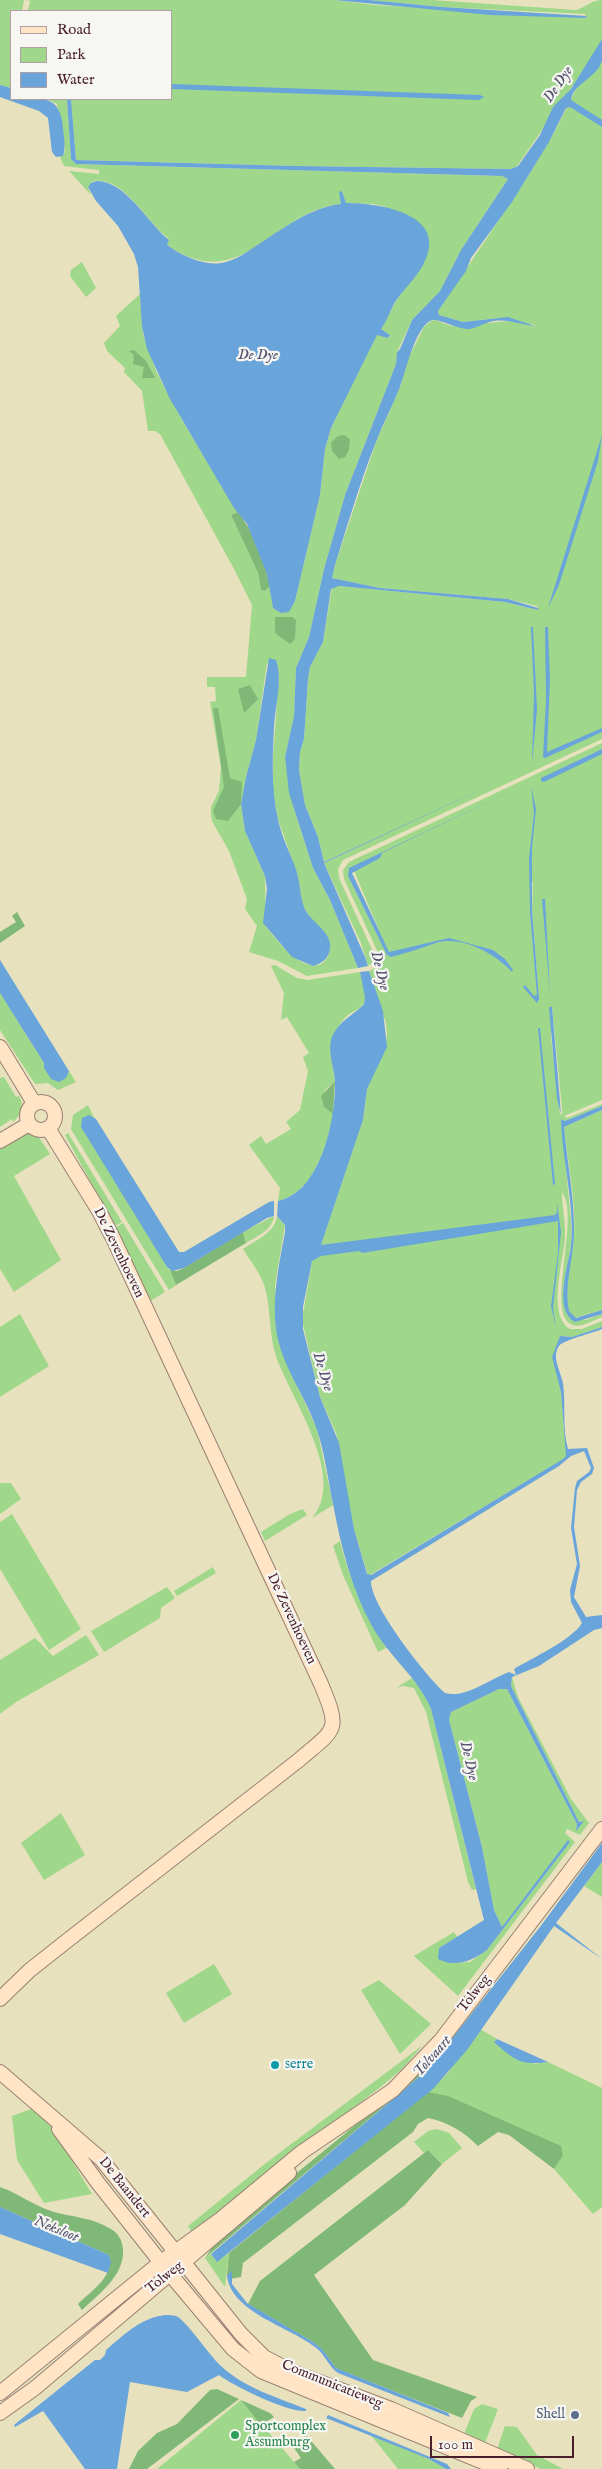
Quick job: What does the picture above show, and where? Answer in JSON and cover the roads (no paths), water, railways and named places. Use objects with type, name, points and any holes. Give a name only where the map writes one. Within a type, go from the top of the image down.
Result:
[{"type":"main road","points":[[0,1047],[34,1103]]},
{"type":"main road","points":[[44,1102],[53,1108],[55,1119],[48,1128],[41,1130],[29,1124],[27,1112],[34,1103],[44,1102]]},
{"type":"main road","points":[[0,1141],[29,1124]]},
{"type":"main road","name":"De Zevenhoeven","points":[[0,1999],[30,1970],[328,1736],[334,1722],[332,1710],[321,1684],[114,1240],[99,1211],[48,1128]]},
{"type":"main road","name":"Tolweg","points":[[0,2393],[160,2263],[221,2218],[302,2152],[326,2138],[394,2090],[430,2052],[602,1829]]},
{"type":"main road","name":"De Baandert","points":[[0,2072],[101,2159],[174,2252]]},
{"type":"main road","name":"De Baandert","points":[[45,2110],[160,2263]]},
{"type":"main road","name":"Tolweg","points":[[0,2413],[35,2388],[273,2188],[326,2138]]},
{"type":"main road","name":"Communicatieweg","points":[[174,2252],[241,2334],[264,2357],[293,2372],[391,2409],[527,2469]]},
{"type":"main road","name":"Communicatieweg","points":[[160,2263],[232,2349],[261,2371],[500,2469]]},
{"type":"water","points":[[334,0],[369,0],[442,7],[587,16],[585,18],[490,15]]},
{"type":"water","points":[[602,39],[602,60],[600,66],[576,89],[571,100],[602,120],[602,127],[570,107],[566,108],[549,142],[512,202],[471,258],[466,271],[438,311],[439,315],[463,322],[508,317],[535,326],[510,321],[499,321],[469,329],[433,320],[427,323],[421,330],[416,339],[400,387],[370,457],[332,578],[380,588],[508,599],[538,608],[538,610],[505,602],[339,586],[331,589],[323,642],[310,667],[304,739],[300,752],[299,770],[305,805],[318,837],[324,862],[510,776],[324,863],[368,966],[358,968],[330,900],[313,868],[289,793],[285,757],[294,716],[296,668],[309,637],[324,569],[345,495],[396,364],[397,352],[412,320],[440,291],[461,250],[508,179],[502,176],[76,164],[71,159],[67,100],[71,100],[76,160],[511,169],[518,166],[540,135],[553,107],[571,89]]},
{"type":"water","points":[[172,84],[480,95],[484,97],[479,100],[172,89]]},
{"type":"water","points":[[0,85],[10,88],[10,100],[47,100],[53,103],[58,108],[61,116],[65,146],[63,156],[56,157],[52,152],[48,118],[39,111],[0,97]]},
{"type":"water","name":"De Dye","points":[[96,181],[117,187],[126,194],[169,240],[167,245],[185,256],[207,263],[221,263],[236,258],[308,214],[319,209],[341,204],[339,192],[342,191],[346,203],[393,209],[408,215],[420,223],[428,234],[429,248],[423,265],[395,302],[381,329],[390,335],[388,338],[377,335],[331,428],[325,449],[320,495],[295,601],[289,612],[281,613],[273,608],[267,574],[247,524],[234,508],[170,399],[147,349],[142,327],[138,267],[134,254],[118,226],[96,201],[88,187]]},
{"type":"water","points":[[602,435],[598,461],[559,585],[548,608]]},
{"type":"water","points":[[531,627],[533,627],[537,709],[532,764],[534,693]]},
{"type":"water","points":[[545,627],[548,627],[550,680],[547,752],[602,728],[602,732],[545,758],[543,757],[546,700]]},
{"type":"water","points":[[269,658],[276,660],[279,676],[274,728],[273,768],[274,795],[278,821],[297,872],[304,907],[327,935],[330,944],[326,958],[313,966],[292,957],[263,923],[267,889],[265,876],[245,831],[241,804],[256,740]]},
{"type":"water","points":[[602,749],[602,754],[544,782],[541,781],[541,778]]},
{"type":"water","points":[[531,786],[536,809],[532,848],[532,910],[539,999],[537,1003],[523,987],[525,985],[534,996],[537,995],[530,913],[529,858],[534,813]]},
{"type":"water","points":[[515,789],[382,853],[380,858],[352,873],[389,952],[449,938],[493,950],[505,959],[513,970],[512,972],[488,953],[467,944],[456,942],[446,941],[391,957],[387,955],[348,876],[349,868]]},
{"type":"water","points":[[542,899],[545,899],[550,995]]},
{"type":"water","points":[[0,960],[69,1071],[66,1078],[59,1082],[51,1079],[44,1068],[44,1063],[0,993]]},
{"type":"water","points":[[369,971],[383,1011],[387,1047],[367,1089],[363,1120],[321,1245],[555,1215],[557,1203],[561,1232],[553,1308],[556,1328],[551,1306],[558,1253],[558,1221],[362,1253],[359,1251],[321,1256],[312,1261],[303,1307],[303,1329],[320,1397],[339,1443],[354,1529],[367,1574],[371,1575],[566,1456],[561,1392],[552,1357],[560,1336],[572,1337],[602,1327],[602,1329],[572,1339],[559,1346],[556,1360],[563,1383],[565,1433],[568,1449],[587,1448],[594,1468],[592,1474],[581,1482],[577,1490],[574,1527],[580,1566],[574,1597],[586,1617],[602,1615],[602,1628],[594,1630],[539,1666],[512,1677],[511,1686],[579,1822],[584,1821],[576,1831],[577,1824],[507,1689],[499,1689],[451,1712],[449,1720],[482,1847],[494,1910],[502,1927],[568,1840],[570,1842],[487,1950],[470,1960],[457,1963],[438,1959],[439,1948],[484,1920],[431,1709],[419,1687],[379,1637],[358,1597],[343,1551],[320,1439],[307,1405],[283,1356],[276,1329],[275,1304],[278,1268],[285,1232],[285,1225],[277,1216],[278,1201],[293,1195],[305,1184],[323,1152],[333,1115],[335,1097],[335,1081],[330,1050],[331,1040],[341,1023],[364,1004],[365,997],[360,972]],"holes":[[[584,1451],[591,1468],[589,1472],[577,1481],[571,1528],[577,1564],[570,1590],[571,1602],[582,1623],[570,1636],[514,1669],[516,1675],[509,1672],[469,1691],[453,1694],[445,1693],[425,1672],[389,1623],[379,1606],[371,1581],[559,1466],[571,1456]]]},
{"type":"water","points":[[549,1007],[552,1007],[561,1114],[557,1099]]},
{"type":"water","points":[[538,1028],[540,1028],[555,1184],[553,1185]]},
{"type":"water","points":[[602,1106],[602,1110],[564,1127],[574,1222],[569,1273],[569,1311],[576,1318],[602,1310],[602,1314],[575,1322],[568,1316],[563,1298],[572,1230],[561,1119],[565,1121]]},
{"type":"water","points":[[89,1115],[96,1119],[179,1252],[184,1252],[269,1202],[274,1201],[274,1216],[267,1218],[184,1268],[172,1271],[167,1267],[81,1127],[82,1118]]},
{"type":"water","points":[[602,1843],[602,1862],[556,1923],[602,1959],[554,1926],[467,2050],[433,2089],[217,2262],[211,2254],[427,2070],[540,1927]]},
{"type":"water","points":[[497,2039],[548,2062],[531,2063],[518,2060],[494,2042]]},
{"type":"water","points":[[0,2207],[109,2255],[111,2262],[108,2273],[0,2234]]},
{"type":"water","points":[[232,2271],[232,2284],[247,2303],[313,2342],[322,2349],[336,2368],[448,2413],[450,2417],[338,2373],[315,2347],[250,2309],[238,2299],[231,2288],[227,2275]]},
{"type":"water","points":[[165,2315],[175,2316],[180,2319],[220,2365],[239,2380],[306,2409],[306,2411],[287,2408],[248,2392],[219,2375],[187,2392],[130,2382],[117,2469],[85,2469],[43,2411],[15,2427],[14,2425],[95,2360],[100,2360],[105,2355],[106,2350],[126,2333],[140,2323]]},
{"type":"water","points":[[328,2415],[447,2464],[451,2469],[446,2469],[429,2459],[326,2418]]},
{"type":"place","name":"serre","points":[[275,2065]]},
{"type":"place","name":"Shell","points":[[575,2415]]},
{"type":"place","name":"Sportcomplex Assumburg","points":[[235,2435]]},
{"type":"water label","name":"Tolvaart","points":[[433,2057]]},
{"type":"water label","name":"Neksloot","points":[[56,2230]]}]
